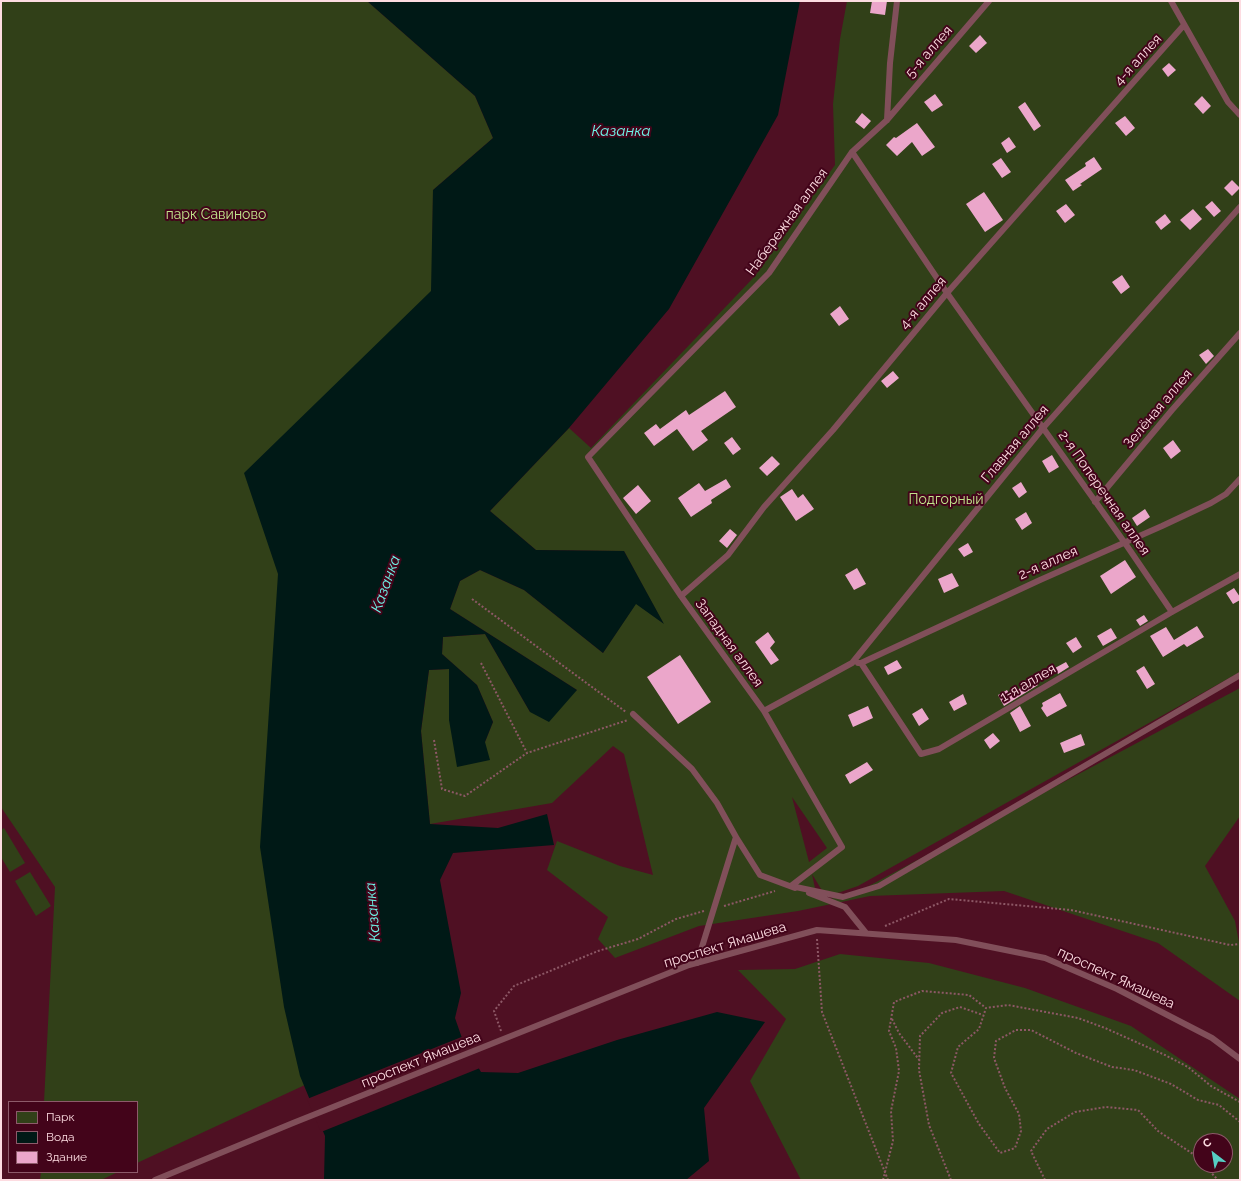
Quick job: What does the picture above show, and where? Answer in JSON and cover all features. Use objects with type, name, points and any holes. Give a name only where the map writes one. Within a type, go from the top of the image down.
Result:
[{"type":"lane","points":[[887,120],[890,63],[897,1]]},
{"type":"lane","name":"5-я аллея","points":[[887,120],[989,1]]},
{"type":"lane","points":[[1171,1],[1228,102],[1240,115]]},
{"type":"lane","name":"4-я аллея","points":[[681,596],[728,555],[764,507],[833,430],[947,293],[1184,26]]},
{"type":"lane","name":"Набережная аллея","points":[[588,457],[769,274],[852,152],[887,120]]},
{"type":"lane","name":"2-я Поперечная аллея","points":[[852,152],[947,293],[1096,502],[1172,612]]},
{"type":"lane","name":"Главная аллея","points":[[764,712],[852,663],[1043,428],[1240,207]]},
{"type":"lane","name":"Зелёная аллея","points":[[1096,502],[1172,410],[1240,332]]},
{"type":"lane","name":"Западная аллея","points":[[588,457],[681,596],[764,712],[842,847],[791,886]]},
{"type":"lane","name":"2-я аллея","points":[[861,663],[1033,583],[1211,503],[1226,494],[1240,479]]},
{"type":"lane","name":"1-я аллея","points":[[861,663],[921,754],[939,749],[1172,612],[1240,574]]},
{"type":"lane","points":[[852,663],[861,663]]},
{"type":"lane","points":[[791,886],[843,897],[879,886],[1240,675]]},
{"type":"lane","points":[[632,715],[692,769],[717,803],[760,875],[845,907],[866,933]]},
{"type":"lane","points":[[697,963],[736,837]]},
{"type":"lane","name":"проспект Ямашева","points":[[155,1180],[293,1123],[689,965],[817,930],[956,940],[1045,958],[1124,992],[1212,1038],[1240,1059]]},
{"type":"path","points":[[472,599],[632,715]]},
{"type":"path","points":[[481,663],[527,753]]},
{"type":"path","points":[[434,740],[442,789],[466,796],[527,753],[632,715]]},
{"type":"path","points":[[717,908],[791,886]]},
{"type":"path","points":[[866,933],[949,899],[1071,910],[1230,945],[1240,944]]},
{"type":"path","points":[[504,1039],[494,1010],[514,986],[598,951],[638,939],[676,919],[710,910]]},
{"type":"path","points":[[817,930],[822,1012],[888,1180]]},
{"type":"path","points":[[883,1180],[893,1142],[891,1111],[899,1071],[896,1048],[889,1031],[894,1002],[922,991],[969,995],[986,1008],[1008,1006],[1078,1018],[1105,1028],[1165,1055],[1188,1067],[1211,1086],[1240,1102]]},
{"type":"path","points":[[951,1180],[929,1125],[919,1070],[920,1036],[942,1013],[960,1006],[983,1015]]},
{"type":"path","points":[[986,1008],[979,1029],[958,1047],[951,1073],[979,1124],[1000,1153],[1015,1148],[1021,1131],[1018,1114],[1005,1088],[994,1058],[996,1041],[1016,1030],[1031,1030],[1083,1056],[1112,1066],[1134,1070],[1171,1084],[1198,1100],[1219,1105],[1240,1122]]},
{"type":"path","points":[[891,1018],[899,1033],[920,1061]]},
{"type":"path","points":[[1046,1180],[1031,1151],[1047,1129],[1075,1112],[1106,1107],[1138,1110],[1158,1131],[1193,1154]]},
{"type":"green space","name":"парк Савиново","points":[[1,1],[367,1],[475,96],[493,138],[433,190],[432,291],[307,1084],[138,1163],[138,1101],[44,1101],[55,887],[1,807]]},
{"type":"green space","name":"Подгорный","points":[[847,1],[1240,1],[1240,672],[858,886],[826,897],[812,874],[816,893],[824,901],[865,888],[1240,688],[1240,816],[1205,866],[1235,921],[1240,948],[1240,1001],[1158,943],[1004,891],[870,896],[798,911],[699,926],[615,958],[598,939],[608,917],[547,870],[557,841],[620,866],[653,875],[624,754],[613,746],[552,803],[430,824],[421,731],[429,670],[449,669],[449,720],[485,742],[493,722],[477,685],[442,654],[443,637],[485,634],[530,712],[577,690],[450,609],[460,581],[480,570],[524,590],[603,653],[636,603],[663,623],[624,551],[536,550],[490,511],[569,428],[591,448],[755,276],[835,165],[833,104],[840,39]],"holes":[[[792,797],[827,848],[809,862]]]},
{"type":"green space","points":[[4,828],[25,863],[10,872],[1,857],[1,830]]},
{"type":"green space","points":[[30,872],[51,906],[36,916],[15,881]]},
{"type":"green space","points":[[840,954],[929,963],[1025,988],[1131,1026],[1240,1099],[1240,1180],[801,1180],[750,1081],[786,1019],[738,970],[795,969]]},
{"type":"green space","points":[[41,1173],[116,1173],[101,1180],[40,1180]]},
{"type":"water","name":"Казанка","points":[[367,1],[800,1],[778,115],[669,309],[569,428],[490,511],[536,550],[624,551],[664,624],[636,604],[603,653],[524,590],[480,570],[460,581],[450,609],[577,690],[549,722],[530,712],[485,634],[443,637],[442,654],[477,685],[493,722],[485,742],[490,760],[457,767],[449,720],[449,669],[429,670],[421,731],[430,824],[498,828],[547,814],[554,845],[453,853],[440,880],[461,993],[455,1018],[463,1041],[481,1072],[518,1073],[617,1040],[717,1012],[765,1022],[704,1108],[709,1161],[686,1180],[324,1180],[325,1136],[300,1076],[284,1007],[260,847],[278,574],[244,473],[431,291],[433,190],[493,138],[475,96]]},
{"type":"pier","points":[[464,1036],[480,1068],[321,1132],[307,1099]]},
{"type":"building","points":[[872,1],[887,1],[885,15],[870,13]]},
{"type":"building","points":[[980,35],[987,43],[976,53],[969,46]]},
{"type":"building","points":[[1169,63],[1176,70],[1168,77],[1162,69]]},
{"type":"building","points":[[935,94],[943,105],[932,112],[924,102]]},
{"type":"building","points":[[1202,96],[1211,106],[1203,114],[1194,104]]},
{"type":"building","points":[[1025,102],[1041,126],[1034,131],[1018,107]]},
{"type":"building","points":[[862,113],[871,121],[864,129],[855,122]]},
{"type":"building","points":[[1125,116],[1135,128],[1126,136],[1115,123]]},
{"type":"building","points":[[917,123],[935,147],[922,156],[912,142],[897,156],[886,145],[894,137],[896,138]]},
{"type":"building","points":[[1009,137],[1016,147],[1007,153],[1001,143]]},
{"type":"building","points":[[1094,157],[1102,169],[1080,184],[1082,185],[1073,191],[1065,180],[1086,166],[1085,163]]},
{"type":"building","points":[[1001,158],[1011,172],[1002,178],[992,164]]},
{"type":"building","points":[[1232,180],[1240,188],[1232,196],[1224,188]]},
{"type":"building","points":[[984,192],[1003,220],[985,232],[966,204]]},
{"type":"building","points":[[1212,201],[1221,211],[1214,217],[1205,207]]},
{"type":"building","points":[[1066,204],[1075,215],[1065,223],[1056,211]]},
{"type":"building","points":[[1193,209],[1202,219],[1190,230],[1180,220]]},
{"type":"building","points":[[1165,214],[1171,222],[1161,230],[1155,222]]},
{"type":"building","points":[[1122,275],[1130,287],[1121,294],[1112,282]]},
{"type":"building","points":[[840,306],[849,319],[839,326],[830,314]]},
{"type":"building","points":[[1208,349],[1214,356],[1206,364],[1199,355]]},
{"type":"building","points":[[893,371],[899,378],[887,388],[881,381]]},
{"type":"building","points":[[725,391],[736,407],[701,431],[708,440],[693,451],[677,429],[654,446],[644,433],[656,424],[660,429],[686,410],[689,415]]},
{"type":"building","points":[[732,437],[741,449],[733,455],[724,443]]},
{"type":"building","points":[[1173,440],[1181,451],[1171,459],[1163,448]]},
{"type":"building","points":[[1052,455],[1059,467],[1049,473],[1042,461]]},
{"type":"building","points":[[772,456],[780,464],[767,476],[759,468]]},
{"type":"building","points":[[726,479],[731,487],[711,500],[712,503],[691,517],[678,498],[699,483],[705,491]]},
{"type":"building","points":[[1021,482],[1027,492],[1019,498],[1012,488]]},
{"type":"building","points":[[638,485],[651,501],[636,514],[623,498]]},
{"type":"building","points":[[792,489],[798,498],[803,494],[814,509],[796,521],[780,497]]},
{"type":"building","points":[[1145,509],[1150,517],[1137,526],[1132,518]]},
{"type":"building","points":[[1026,512],[1032,523],[1022,530],[1015,519]]},
{"type":"building","points":[[730,529],[737,535],[727,548],[719,541]]},
{"type":"building","points":[[968,543],[973,552],[964,557],[958,549]]},
{"type":"building","points":[[1125,560],[1136,577],[1111,594],[1100,576]]},
{"type":"building","points":[[857,568],[866,584],[854,590],[845,575]]},
{"type":"building","points":[[952,573],[959,586],[944,593],[938,579]]},
{"type":"building","points":[[1234,588],[1240,597],[1240,600],[1233,604],[1226,593]]},
{"type":"building","points":[[1144,615],[1148,621],[1140,626],[1136,620]]},
{"type":"building","points":[[1197,626],[1204,637],[1187,647],[1184,644],[1163,657],[1150,636],[1166,627],[1174,640]]},
{"type":"building","points":[[1111,628],[1117,638],[1103,646],[1097,636]]},
{"type":"building","points":[[768,632],[775,642],[770,648],[779,660],[771,665],[755,642]]},
{"type":"building","points":[[1076,637],[1082,647],[1073,653],[1066,643]]},
{"type":"building","points":[[680,655],[711,702],[678,724],[647,677]]},
{"type":"building","points":[[897,660],[902,668],[888,675],[884,667]]},
{"type":"building","points":[[1066,662],[1069,667],[1058,674],[1055,668]]},
{"type":"building","points":[[1144,666],[1155,684],[1147,689],[1136,671]]},
{"type":"building","points":[[1034,679],[1038,685],[1004,706],[998,695],[1007,690],[1010,695]]},
{"type":"building","points":[[1060,693],[1067,706],[1047,717],[1041,708],[1043,706],[1042,703]]},
{"type":"building","points":[[963,694],[967,704],[954,711],[949,702]]},
{"type":"building","points":[[868,706],[873,718],[853,727],[848,715]]},
{"type":"building","points":[[1020,706],[1031,726],[1020,732],[1010,713]]},
{"type":"building","points":[[922,708],[929,719],[919,726],[912,714]]},
{"type":"building","points":[[993,733],[1000,741],[990,749],[984,740]]},
{"type":"building","points":[[1081,734],[1085,745],[1064,753],[1060,743]]},
{"type":"building","points":[[867,762],[873,770],[850,784],[845,775]]}]
